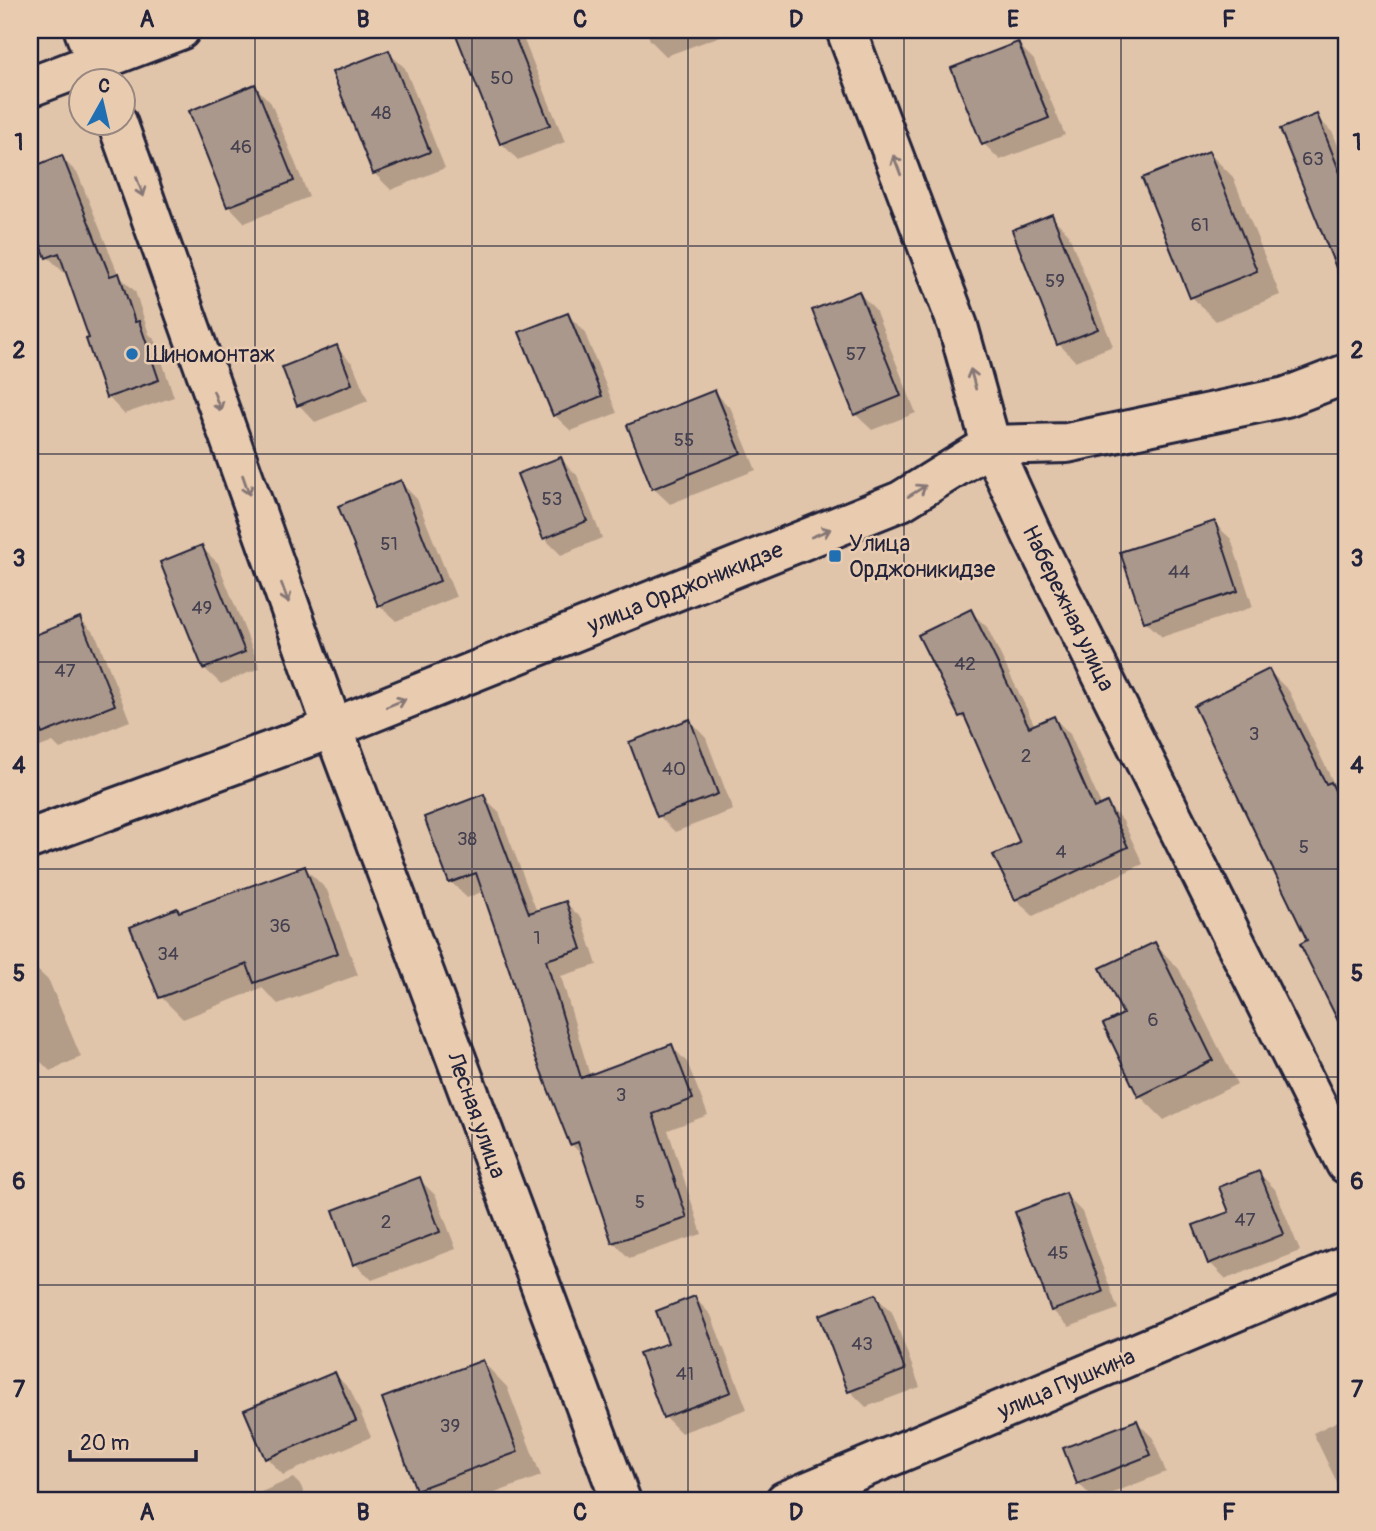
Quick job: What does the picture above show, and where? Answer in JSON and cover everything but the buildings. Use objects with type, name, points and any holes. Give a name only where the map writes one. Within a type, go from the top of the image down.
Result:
[{"type":"main road","points":[[30,87],[94,57],[180,30]]},
{"type":"main road","name":"Набережная улица","points":[[846,30],[958,326],[990,445],[1032,535],[1346,1164]]},
{"type":"main road","name":"Лесная улица","points":[[122,136],[333,728],[621,1501]]},
{"type":"main road","points":[[990,445],[1068,443],[1286,397],[1346,373]]},
{"type":"main road","name":"улица Орджоникидзе","points":[[30,839],[333,728],[901,501],[990,445]]},
{"type":"main road","name":"улица Пушкина","points":[[785,1501],[1346,1265]]},
{"type":"place","name":"Шиномонтаж","points":[[132,354]]},
{"type":"place","name":"Улица Орджоникидзе","points":[[835,556]]}]
